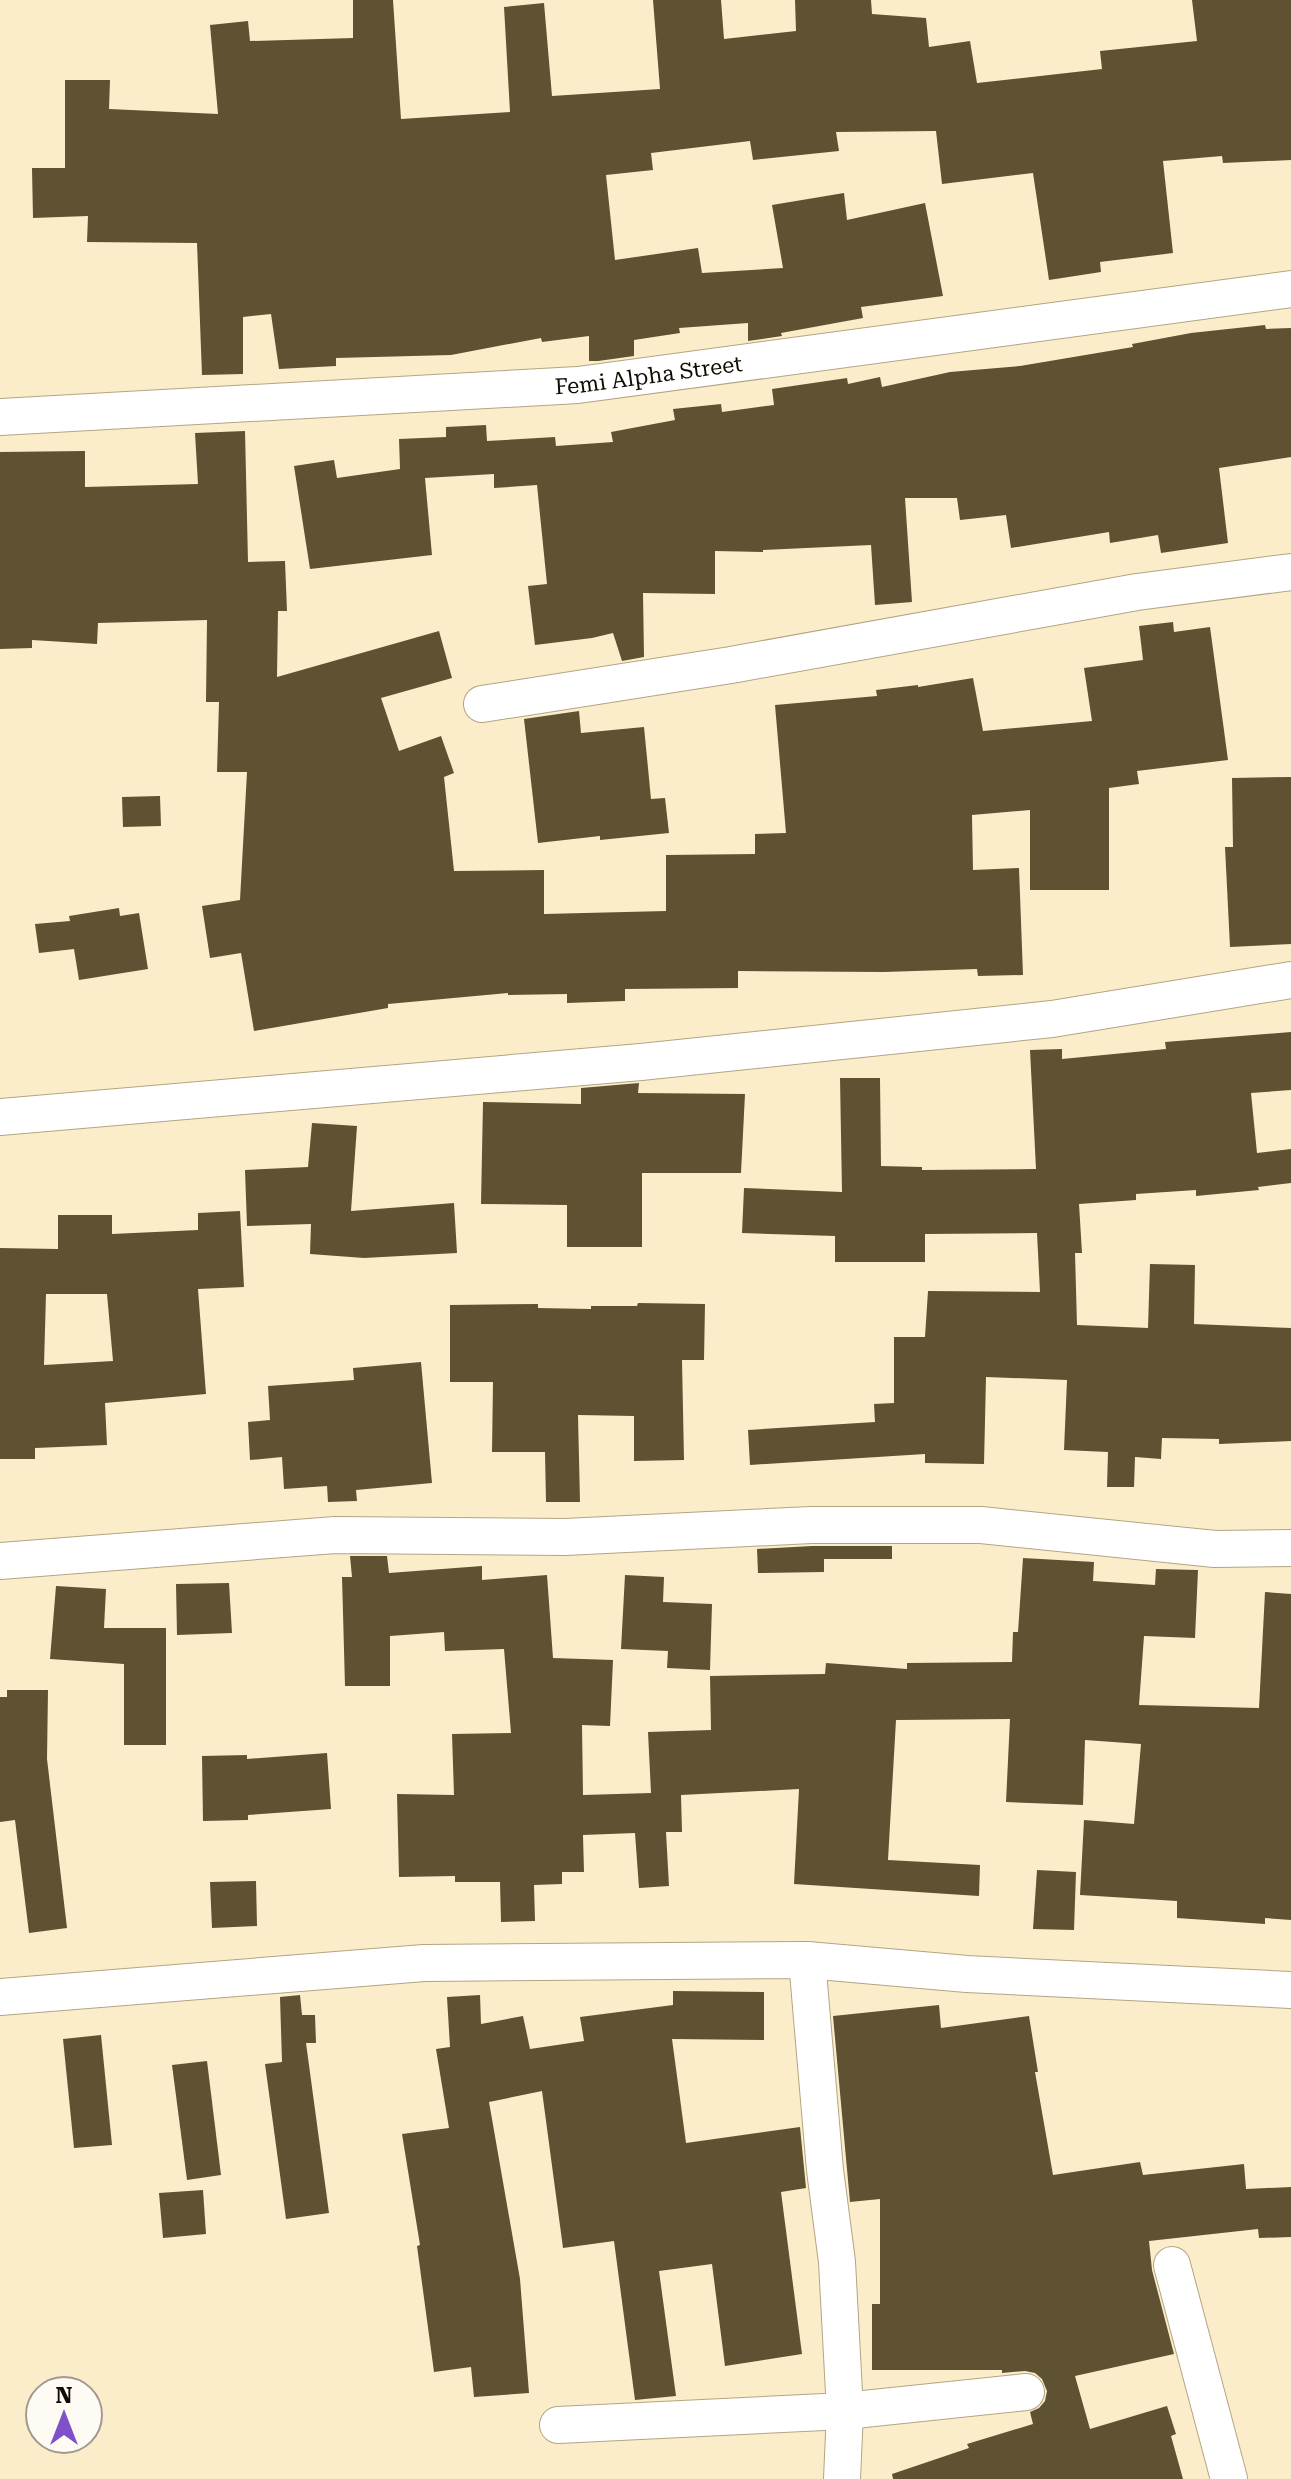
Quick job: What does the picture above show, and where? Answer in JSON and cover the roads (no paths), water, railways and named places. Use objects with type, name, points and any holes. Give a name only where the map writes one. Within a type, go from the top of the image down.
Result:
[{"type":"street","name":"Femi Alpha Street","points":[[0,417],[578,385],[1291,289]]},
{"type":"street","points":[[482,704],[746,663],[1137,592],[1291,572]]},
{"type":"street","points":[[0,1117],[641,1062],[1021,1022],[1291,980]]},
{"type":"street","points":[[0,1561],[335,1535],[565,1537],[811,1525],[981,1525],[1215,1549],[1291,1548]]},
{"type":"street","points":[[0,1997],[424,1963],[807,1960],[967,1974],[1291,1990]]},
{"type":"street","points":[[807,1960],[825,2170],[837,2262],[845,2411],[842,2479]]},
{"type":"street","points":[[1172,2265],[1229,2479]]},
{"type":"street","points":[[558,2425],[845,2411],[1026,2392]]}]
